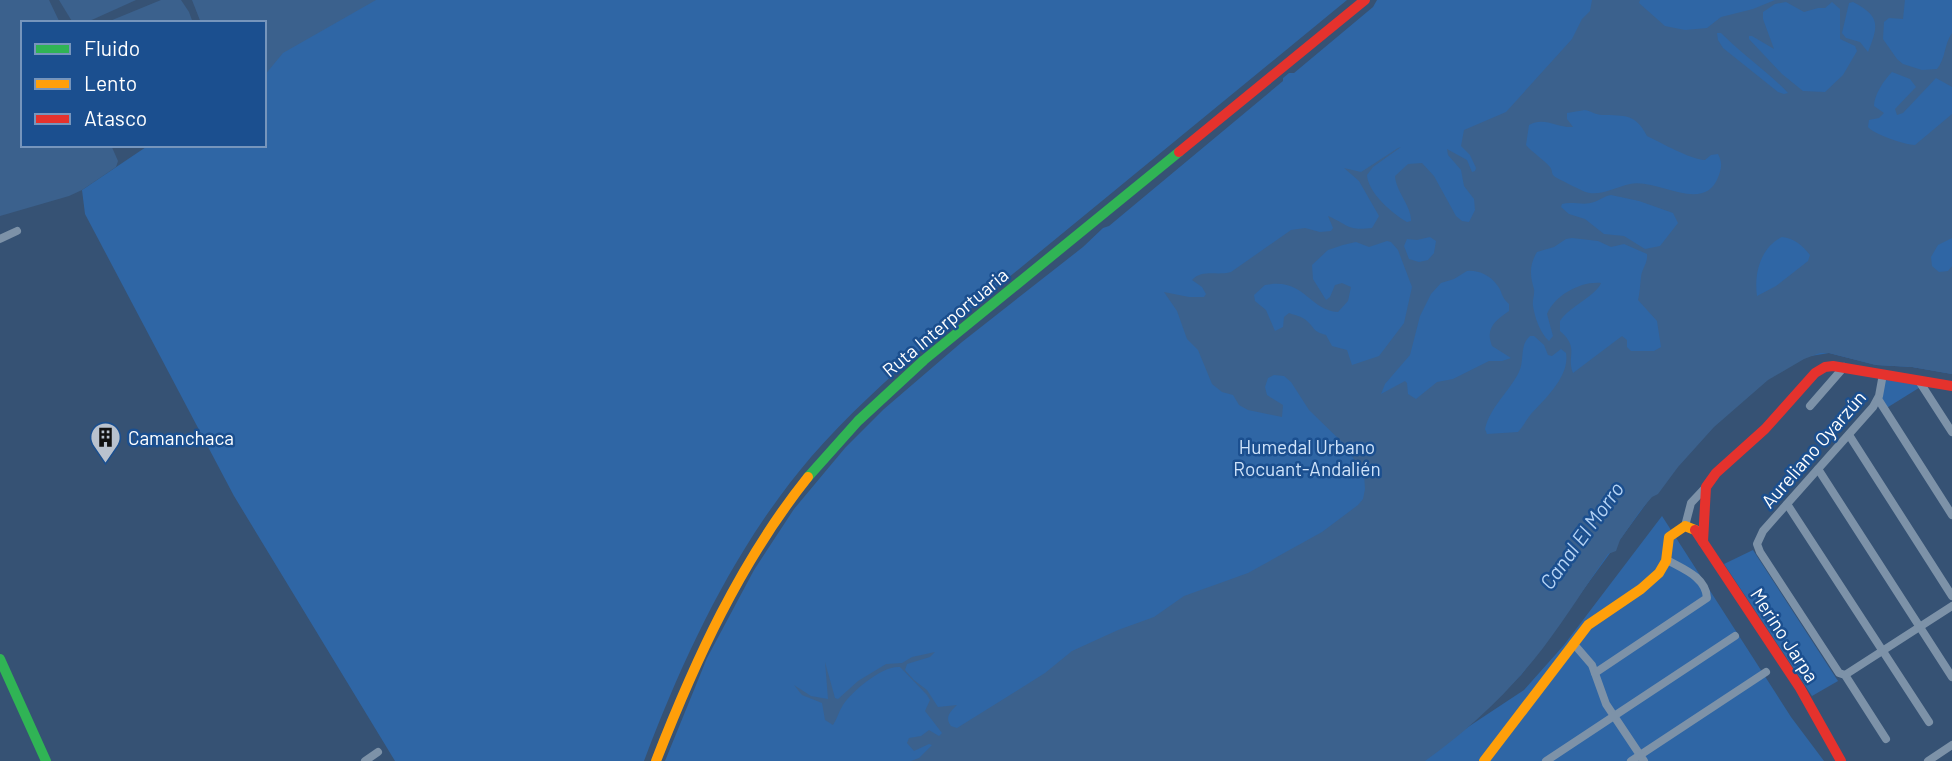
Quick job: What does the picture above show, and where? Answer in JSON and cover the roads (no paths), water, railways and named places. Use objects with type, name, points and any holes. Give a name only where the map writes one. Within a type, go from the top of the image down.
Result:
[{"type":"main road","name":"Ruta Interportuaria","points":[[656,761],[686,684],[732,591],[788,504],[842,437],[925,359],[1365,0]]},
{"type":"main road","points":[[1703,542],[1706,487],[1716,473],[1765,429],[1815,373],[1825,367],[1839,366],[1952,386]]},
{"type":"main road","points":[[1484,761],[1573,643],[1596,617],[1662,570],[1667,560],[1669,537],[1690,528]]},
{"type":"main road","name":"Merino Jarpa","points":[[1690,528],[1703,542],[1800,688],[1841,761]]},
{"type":"main road","points":[[0,659],[46,761]]},
{"type":"street","points":[[0,239],[17,231]]},
{"type":"street","points":[[1810,406],[1839,366]]},
{"type":"street","name":"Aureliano Oyarzún","points":[[1845,676],[1839,673],[1760,552],[1757,540],[1878,399],[1883,374]]},
{"type":"street","points":[[1919,381],[1952,432]]},
{"type":"street","points":[[1878,399],[1952,515]]},
{"type":"street","points":[[1849,435],[1952,596]]},
{"type":"street","points":[[1818,469],[1952,677]]},
{"type":"street","points":[[1690,528],[1691,503],[1706,487]]},
{"type":"street","points":[[1787,504],[1929,722]]},
{"type":"street","points":[[1595,673],[1707,598],[1705,588],[1699,580],[1689,571],[1667,560]]},
{"type":"street","points":[[1886,739],[1845,676],[1952,606]]},
{"type":"street","points":[[1546,761],[1735,636]]},
{"type":"street","points":[[1573,643],[1588,659],[1603,697],[1642,758]]},
{"type":"street","points":[[1632,761],[1642,758],[1766,672]]},
{"type":"street","points":[[1928,761],[1952,745]]},
{"type":"street","points":[[1943,751],[1950,761]]},
{"type":"street","points":[[365,761],[378,752]]},
{"type":"water","points":[[0,0],[49,0],[59,21],[21,21],[21,147],[112,147],[118,161],[116,167],[82,190],[0,216]]},
{"type":"water","points":[[59,0],[136,0],[89,21],[72,21]]},
{"type":"water","points":[[161,0],[181,0],[192,21],[110,21]]},
{"type":"water","points":[[192,0],[376,0],[283,53],[266,74],[266,21],[200,21]]},
{"type":"water","name":"Canal El Morro","points":[[1592,0],[1640,0],[1639,3],[1665,26],[1685,30],[1707,28],[1721,17],[1775,0],[1905,0],[1903,19],[1889,18],[1884,22],[1883,39],[1903,64],[1922,70],[1937,69],[1952,33],[1952,87],[1936,78],[1903,113],[1897,115],[1895,109],[1916,87],[1910,79],[1892,72],[1874,102],[1874,106],[1884,113],[1879,118],[1869,120],[1868,127],[1890,139],[1915,145],[1952,114],[1952,238],[1938,245],[1931,257],[1932,266],[1939,272],[1948,271],[1952,266],[1952,374],[1912,367],[1876,365],[1820,353],[1768,380],[1714,427],[1658,494],[1640,511],[1620,540],[1616,551],[1608,554],[1551,637],[1517,679],[1473,723],[1425,761],[911,761],[919,758],[932,745],[914,751],[907,743],[909,738],[921,736],[929,730],[939,736],[942,733],[925,711],[930,700],[927,695],[900,667],[885,670],[861,686],[843,705],[833,725],[825,720],[822,703],[802,695],[794,685],[811,696],[828,699],[825,662],[835,698],[838,699],[858,681],[886,664],[902,663],[912,657],[935,652],[930,657],[907,664],[905,670],[927,690],[938,707],[957,705],[949,714],[948,720],[951,726],[957,728],[1045,673],[1072,651],[1154,617],[1184,596],[1248,573],[1322,532],[1358,505],[1363,499],[1365,489],[1364,475],[1345,445],[1309,410],[1291,382],[1284,376],[1274,375],[1268,378],[1265,387],[1267,395],[1283,405],[1282,417],[1248,410],[1239,405],[1233,395],[1222,392],[1212,384],[1198,350],[1187,339],[1177,311],[1164,292],[1204,297],[1206,294],[1202,287],[1192,280],[1196,277],[1231,272],[1291,230],[1305,228],[1320,232],[1331,231],[1333,228],[1328,216],[1348,227],[1372,228],[1379,216],[1359,181],[1344,168],[1361,172],[1401,147],[1373,167],[1367,175],[1368,182],[1382,202],[1407,222],[1411,221],[1395,176],[1408,164],[1422,163],[1434,176],[1456,216],[1469,222],[1475,210],[1474,199],[1464,186],[1461,170],[1448,155],[1447,149],[1467,160],[1472,172],[1475,171],[1470,155],[1461,146],[1464,130],[1506,112],[1572,39],[1582,19],[1590,11]],"holes":[[[1786,2],[1804,12],[1825,8],[1832,2],[1840,9],[1840,39],[1855,46],[1857,51],[1843,75],[1825,92],[1803,91],[1782,74],[1749,39],[1749,36],[1752,36],[1774,49],[1763,12],[1775,4]],[[1853,2],[1873,17],[1874,35],[1868,52],[1860,42],[1846,38],[1842,33],[1849,3]],[[1717,33],[1721,33],[1788,93],[1778,92],[1723,48]],[[1585,110],[1600,115],[1629,117],[1638,123],[1647,136],[1684,154],[1705,160],[1718,154],[1721,164],[1719,175],[1712,187],[1703,193],[1680,193],[1642,184],[1589,193],[1554,176],[1550,167],[1526,145],[1529,125],[1545,122],[1573,127],[1567,119],[1567,113]],[[1606,196],[1639,201],[1673,213],[1678,223],[1660,246],[1645,249],[1624,236],[1604,234],[1585,219],[1569,214],[1561,207],[1566,203],[1590,203]],[[1430,237],[1436,241],[1434,253],[1428,260],[1419,262],[1409,259],[1404,246],[1407,239]],[[1782,237],[1798,243],[1810,255],[1808,261],[1776,286],[1757,296],[1758,271],[1768,248]],[[1572,238],[1598,241],[1611,247],[1624,244],[1647,254],[1638,300],[1657,321],[1661,347],[1654,351],[1631,351],[1627,347],[1627,340],[1622,336],[1573,373],[1571,347],[1560,331],[1560,321],[1601,283],[1577,287],[1556,301],[1547,314],[1553,336],[1549,341],[1538,325],[1533,306],[1531,270],[1537,252]],[[1356,242],[1369,247],[1391,242],[1398,250],[1412,287],[1404,323],[1379,356],[1352,365],[1347,350],[1332,346],[1326,335],[1316,331],[1300,317],[1289,313],[1284,317],[1283,327],[1275,331],[1266,310],[1255,301],[1254,295],[1265,285],[1289,286],[1320,306],[1338,312],[1348,301],[1351,287],[1342,283],[1335,285],[1326,300],[1313,279],[1312,265],[1328,250]],[[1467,271],[1479,272],[1491,278],[1509,304],[1509,311],[1493,326],[1490,340],[1492,346],[1511,358],[1489,361],[1453,379],[1437,382],[1416,399],[1408,394],[1405,381],[1381,394],[1385,384],[1410,355],[1420,316],[1431,294],[1441,283]],[[1530,336],[1534,336],[1544,345],[1548,355],[1552,356],[1561,349],[1566,353],[1564,370],[1555,386],[1518,432],[1487,434],[1487,421],[1519,372],[1523,348]]]},
{"type":"place","name":"Camanchaca","points":[[105,464]]},
{"type":"park label","name":"Humedal Urbano Rocuant-Andalién","points":[[1307,457]]}]
